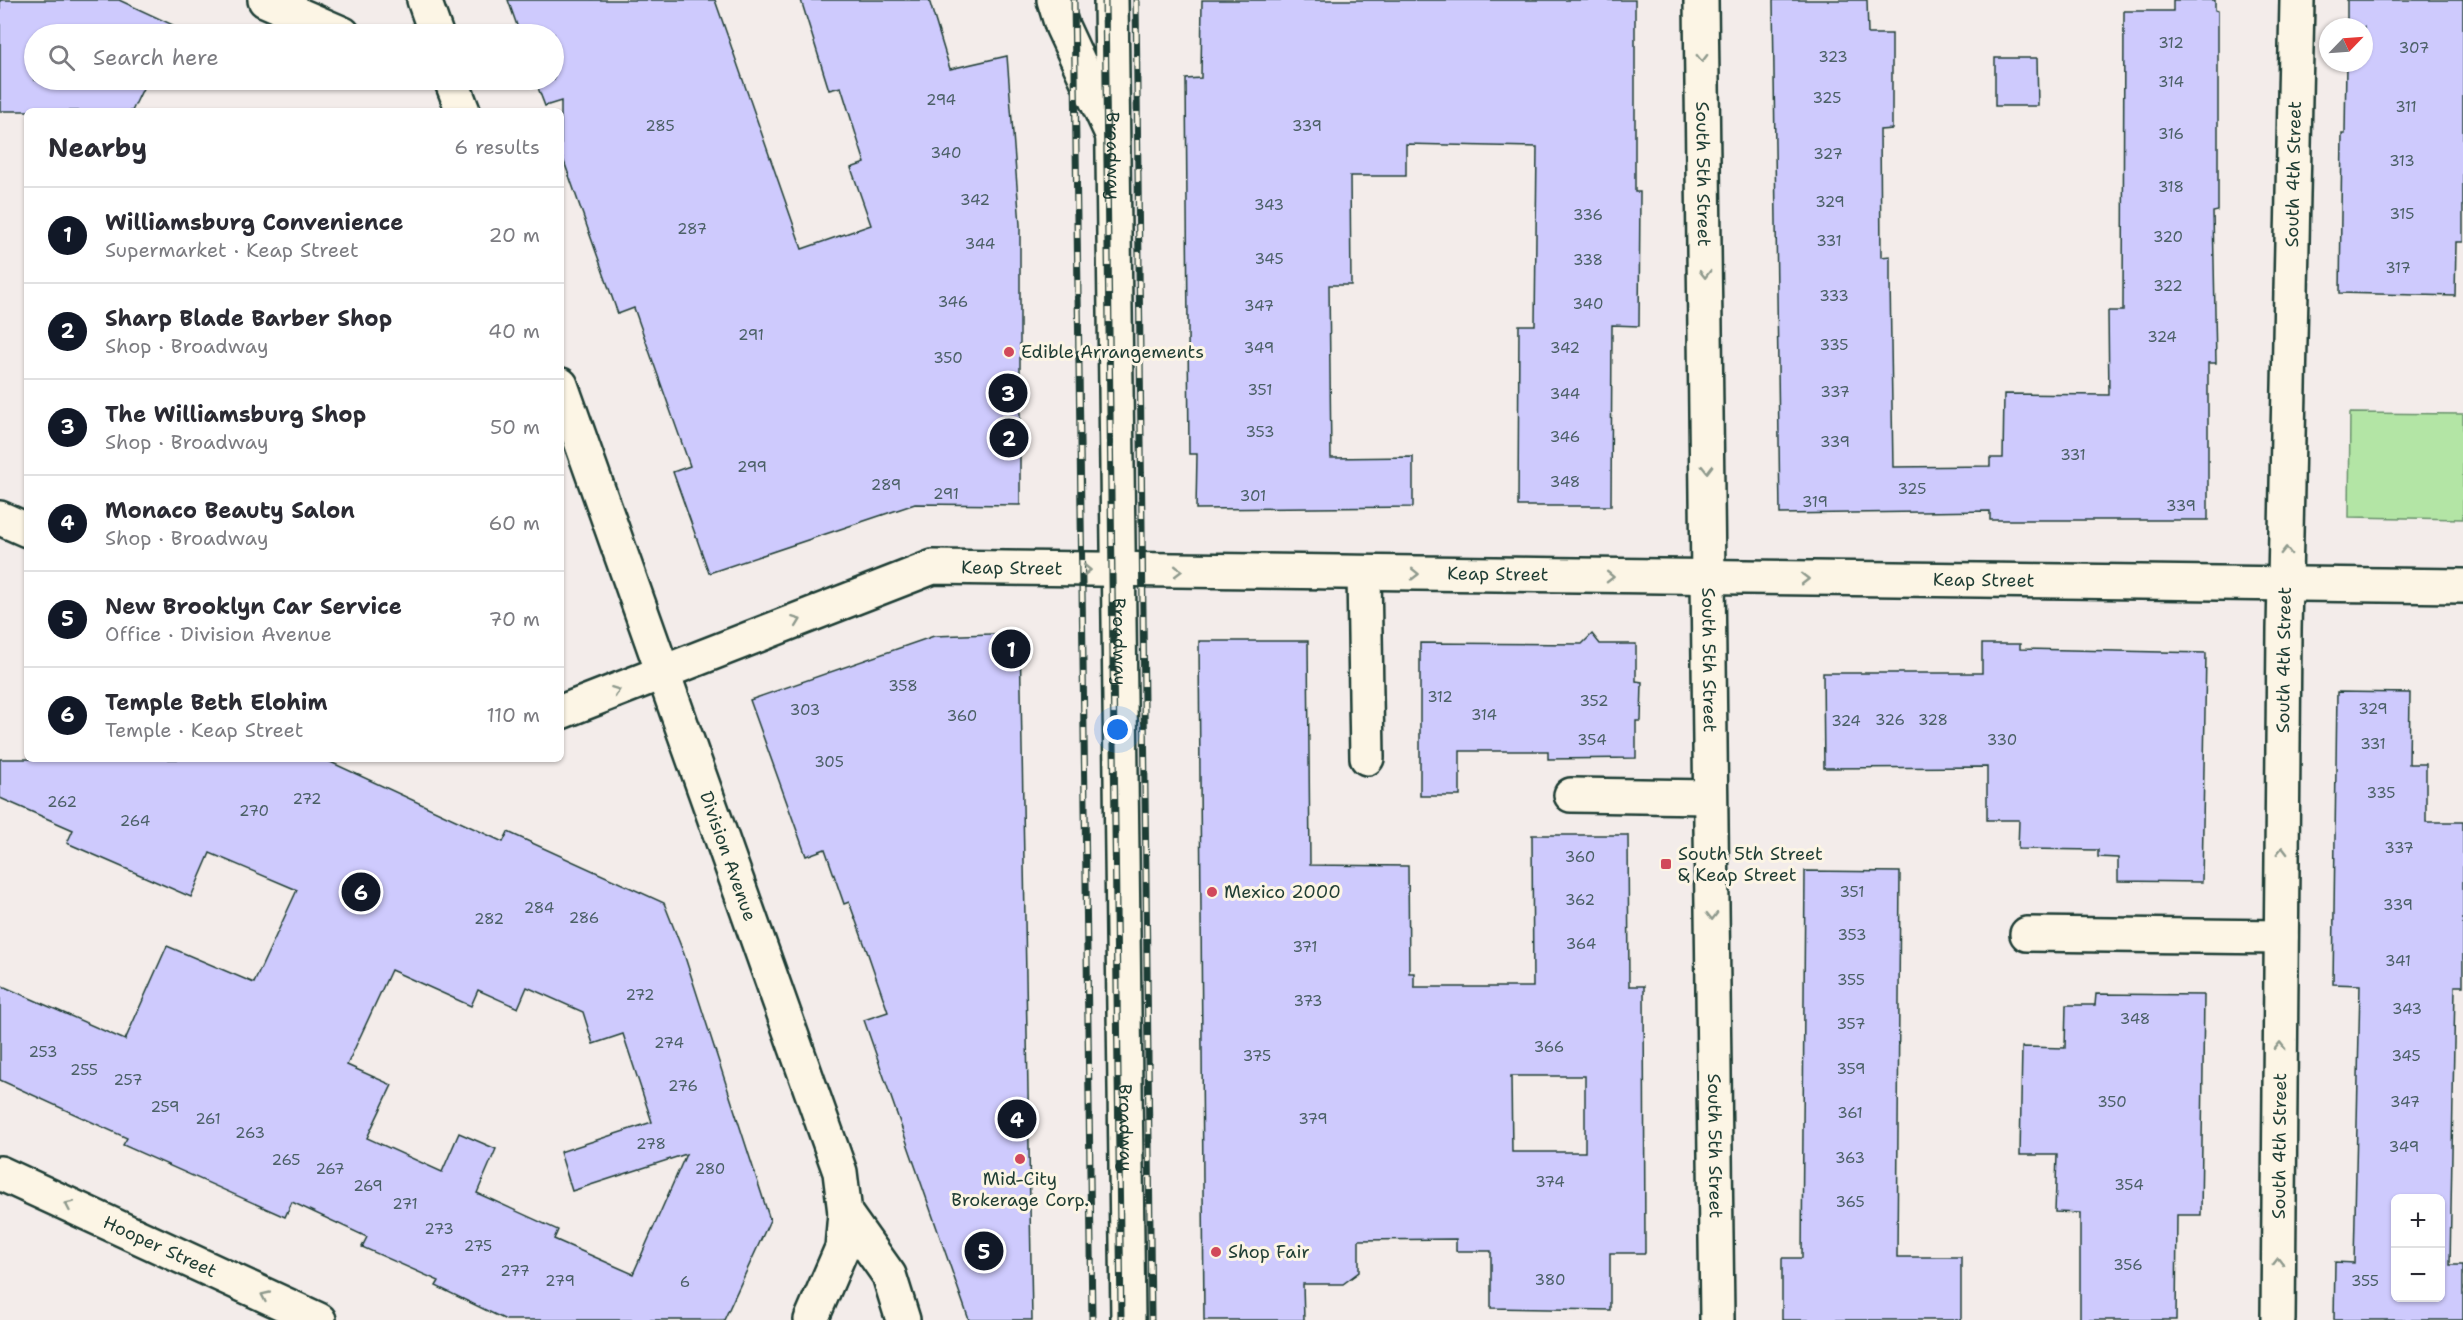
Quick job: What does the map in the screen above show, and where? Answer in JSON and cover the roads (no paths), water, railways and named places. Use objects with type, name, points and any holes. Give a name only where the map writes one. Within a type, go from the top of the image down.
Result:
[{"type":"street","points":[[265,0],[320,24]]},
{"type":"street","points":[[424,0],[432,24]]},
{"type":"street","points":[[1054,0],[1062,26],[1112,134]]},
{"type":"street","name":"Broadway","points":[[1111,0],[1128,1320]]},
{"type":"street","name":"South 5th Street","points":[[1701,0],[1716,1320]]},
{"type":"street","name":"South 4th Street","points":[[2278,1320],[2285,582],[2297,0]]},
{"type":"street","name":"Division Avenue","points":[[564,393],[840,1172],[845,1213],[889,1275],[903,1320]]},
{"type":"street","points":[[0,518],[24,530]]},
{"type":"street","name":"Keap Street","points":[[564,711],[933,567],[2463,586]]},
{"type":"street","points":[[1364,573],[1367,758]]},
{"type":"street","points":[[1571,795],[1710,797]]},
{"type":"street","points":[[2027,934],[2281,937]]},
{"type":"street","name":"Hooper Street","points":[[0,1173],[319,1320]]},
{"type":"street","points":[[811,1320],[842,1248],[845,1213]]},
{"type":"railway","points":[[1074,0],[1092,1320]]},
{"type":"railway","points":[[1105,0],[1121,1320]]},
{"type":"railway","points":[[1136,0],[1151,1320]]},
{"type":"place","name":"Edible Arrangements","points":[[1009,352]]},
{"type":"place","name":"The Williamsburg Shop","points":[[1008,393]]},
{"type":"place","name":"Sharp Blade Barber Shop","points":[[1009,438]]},
{"type":"place","name":"Williamsburg Convenience","points":[[1011,649]]},
{"type":"place","name":"South 5th Street & Keap Street","points":[[1666,864]]},
{"type":"place","name":"Temple Beth Elohim","points":[[361,892]]},
{"type":"place","name":"Mexico 2000","points":[[1212,892]]},
{"type":"place","name":"Monaco Beauty Salon","points":[[1017,1119]]},
{"type":"place","name":"Mid-City Brokerage Corp.","points":[[1020,1159]]},
{"type":"place","name":"New Brooklyn Car Service","points":[[984,1251]]},
{"type":"place","name":"Shop Fair","points":[[1216,1252]]}]
